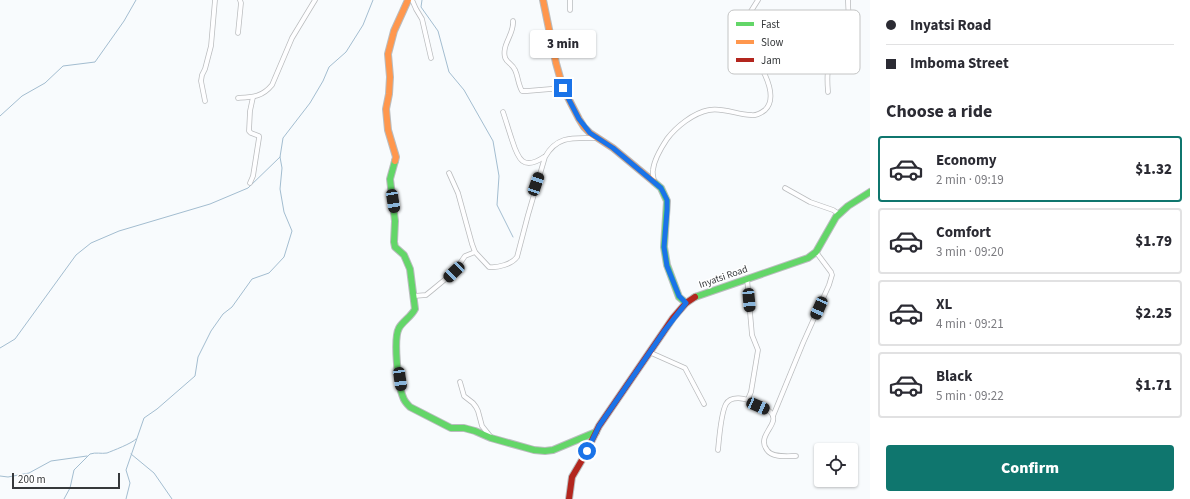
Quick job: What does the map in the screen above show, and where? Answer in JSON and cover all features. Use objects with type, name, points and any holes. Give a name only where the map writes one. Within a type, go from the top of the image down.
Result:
[{"type":"street","points":[[205,101],[201,81],[211,46],[215,0]]},
{"type":"street","points":[[238,33],[240,0]]},
{"type":"street","points":[[238,98],[253,97],[262,94],[272,85],[292,38],[315,0]]},
{"type":"street","points":[[408,0],[404,13],[394,31],[388,54],[390,77],[386,109],[388,130],[396,157],[390,179],[395,216],[394,242],[395,247],[404,255],[410,269],[415,309],[412,315],[398,328],[396,339],[402,396],[410,407],[451,428],[464,428],[476,431],[491,438],[534,450],[553,450],[596,432]]},
{"type":"street","points":[[412,0],[422,19],[431,58]]},
{"type":"street","points":[[543,0],[556,63],[563,88],[579,119],[584,127],[596,138],[613,148],[661,188],[667,200],[664,247],[667,266],[679,296],[686,303]]},
{"type":"street","points":[[570,0],[570,10]]},
{"type":"street","points":[[752,10],[758,0]]},
{"type":"street","points":[[848,0],[849,10]]},
{"type":"street","points":[[513,21],[504,53],[508,62],[515,69],[522,91],[563,88]]},
{"type":"street","points":[[654,182],[653,170],[664,143],[673,131],[684,122],[709,110],[721,110],[752,116],[761,113],[767,108],[770,101],[770,89],[763,74]]},
{"type":"street","points":[[828,74],[828,92]]},
{"type":"street","points":[[250,184],[253,176],[259,138],[259,136],[249,131],[250,112],[253,97]]},
{"type":"street","points":[[503,112],[518,158],[523,162],[528,163],[538,161],[545,157]]},
{"type":"street","points":[[449,173],[458,193],[472,244],[476,252],[489,267],[496,267],[514,260],[517,257],[528,215],[548,151],[561,141],[575,137],[596,138]]},
{"type":"street","points":[[785,188],[810,202],[833,210],[839,214]]},
{"type":"street","name":"Inyatsi Road","points":[[569,499],[572,477],[599,426],[673,318],[686,303],[697,296],[808,258],[816,252],[839,214],[848,206],[870,192]]},
{"type":"street","points":[[414,296],[426,295],[454,272],[465,256],[476,252]]},
{"type":"street","points":[[796,456],[770,454],[764,444],[764,438],[774,421],[773,416],[832,275],[816,252]]},
{"type":"street","points":[[747,278],[752,335],[758,350],[751,392],[748,399]]},
{"type":"street","points":[[649,352],[685,368],[704,404]]},
{"type":"street","points":[[460,382],[464,396],[476,407],[482,426],[491,438]]},
{"type":"street","points":[[718,450],[721,424],[726,405],[730,400],[736,398],[748,399],[758,406],[769,410],[773,416]]},
{"type":"waterway","points":[[0,116],[22,96],[45,83],[63,66],[95,62],[124,21],[136,0]]},
{"type":"waterway","points":[[126,499],[130,483],[126,470],[144,418],[157,409],[195,376],[198,357],[211,331],[223,314],[232,307],[252,279],[269,273],[284,257],[292,231],[284,212],[280,189],[282,168],[280,157],[283,138],[310,103],[323,81],[329,67],[346,52],[363,25],[373,0]]},
{"type":"waterway","points":[[422,0],[421,7],[438,31],[449,72],[464,90],[493,141],[499,176],[497,205],[513,237]]},
{"type":"waterway","points":[[0,348],[15,339],[76,255],[91,243],[119,231],[210,204],[248,188],[280,157]]},
{"type":"waterway","points":[[64,499],[70,488],[74,470],[90,454],[107,453],[127,445],[136,439]]},
{"type":"waterway","points":[[131,454],[154,473],[172,499]]},
{"type":"waterway","points":[[0,476],[8,477],[29,473],[51,461],[87,456]]},
{"type":"traffic: fast","points":[[395,161],[390,179],[395,221],[394,242],[395,247],[404,255],[410,269],[415,309],[399,328],[397,334],[396,352],[399,383],[403,398],[410,407],[451,428],[464,428],[491,438],[534,450],[553,450],[596,432]]},
{"type":"traffic: fast","points":[[654,182],[661,188],[667,201],[664,247],[667,265],[679,297],[686,303]]},
{"type":"traffic: fast","points":[[695,297],[808,258],[816,252],[836,217],[848,206],[870,192]]},
{"type":"traffic: slow","points":[[395,161],[396,157],[388,130],[386,109],[390,77],[388,54],[394,31],[408,0]]},
{"type":"traffic: slow","points":[[543,0],[556,63],[563,88],[579,119],[590,133],[613,148],[654,182]]},
{"type":"traffic: jam","points":[[569,499],[572,477],[599,426],[673,318],[686,303],[695,297]]},
{"type":"route","points":[[563,88],[584,127],[596,138],[613,148],[661,188],[667,200],[664,247],[667,266],[679,296],[686,303],[665,330],[599,426],[587,451]]}]
